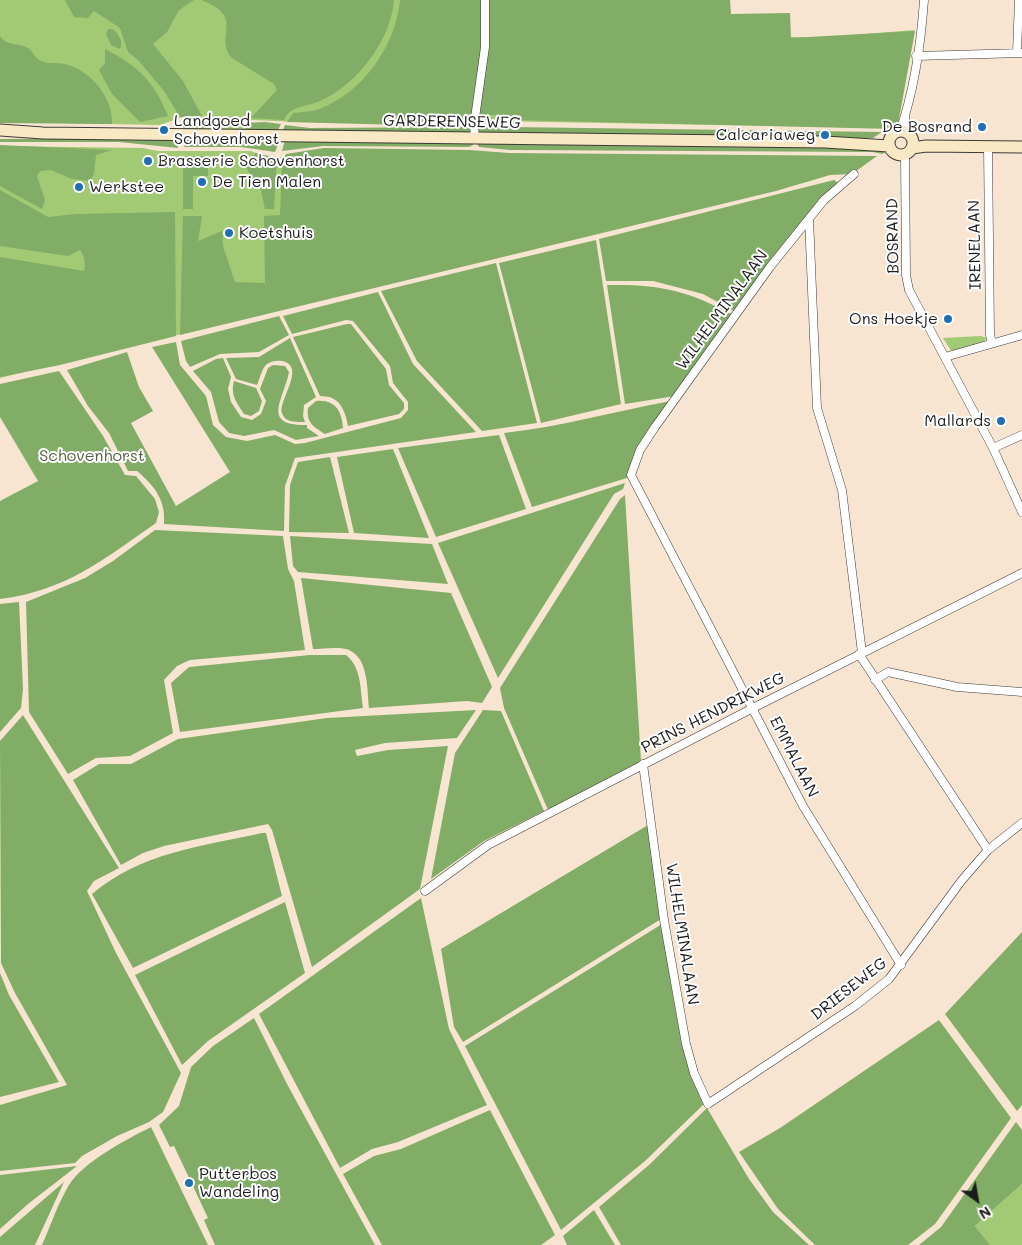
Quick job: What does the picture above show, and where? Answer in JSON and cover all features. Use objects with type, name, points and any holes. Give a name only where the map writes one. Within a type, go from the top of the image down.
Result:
[{"type":"main road","name":"GARDERENSEWEG","points":[[0,130],[43,133],[718,140],[889,144]]},
{"type":"main road","points":[[908,150],[903,131],[893,134],[889,144],[894,153],[908,150],[926,146],[1022,147]]},
{"type":"main road","name":"GARDERENSEWEG","points":[[0,136],[43,133]]},
{"type":"street","points":[[475,138],[474,125],[485,47],[485,0]]},
{"type":"street","points":[[903,131],[924,0]]},
{"type":"street","points":[[916,56],[1019,53],[1019,0]]},
{"type":"street","name":"IRENELAAN","points":[[988,147],[990,334],[992,343]]},
{"type":"street","name":"BOSRAND","points":[[908,150],[905,172],[906,274],[909,290],[993,448],[1022,512]]},
{"type":"street","name":"WILHELMINALAAN","points":[[631,475],[640,450],[655,427],[770,266],[824,200],[854,174]]},
{"type":"street","points":[[809,219],[817,408],[842,490],[860,653],[875,680],[988,850]]},
{"type":"street","points":[[945,357],[1022,335]]},
{"type":"street","points":[[993,448],[1022,435]]},
{"type":"street","name":"EMMALAAN","points":[[631,475],[803,806],[901,966]]},
{"type":"street","name":"PRINS HENDRIKWEG","points":[[425,891],[488,845],[860,653],[1022,573]]},
{"type":"street","points":[[875,680],[888,672],[957,687],[1022,692]]},
{"type":"street","name":"WILHELMINALAAN","points":[[643,764],[664,920],[686,1044],[694,1073],[708,1104]]},
{"type":"street","name":"DRIESEWEG","points":[[708,1104],[855,1006],[889,979],[901,966],[962,880],[988,850],[1022,824]]},
{"type":"green space","points":[[0,0],[484,0],[696,37],[827,37],[914,30],[894,128],[487,121],[452,124],[299,122],[182,117],[160,125],[0,122]]},
{"type":"green space","points":[[65,0],[194,0],[179,10],[167,32],[153,44],[183,81],[202,116],[180,117],[164,91],[138,60],[128,52],[120,28],[94,11],[88,18],[74,17]]},
{"type":"green space","points":[[201,0],[394,0],[386,30],[379,45],[359,73],[334,94],[320,101],[295,109],[284,120],[251,118],[277,90],[274,84],[232,58],[227,50],[227,27],[223,13],[215,6]]},
{"type":"green space","points":[[400,0],[483,0],[483,45],[472,124],[442,126],[287,122],[293,113],[316,110],[335,102],[350,92],[363,79],[384,50],[392,34]]},
{"type":"green space","points":[[487,0],[730,0],[731,14],[790,13],[791,38],[915,31],[898,124],[894,129],[512,120],[494,115],[476,119]]},
{"type":"green space","points":[[108,29],[113,29],[121,40],[120,49],[111,45],[106,34]]},
{"type":"green space","points":[[0,36],[6,42],[28,48],[41,61],[65,64],[83,72],[99,86],[105,95],[112,114],[112,124],[0,123]]},
{"type":"green space","points":[[105,49],[136,68],[144,76],[157,93],[168,116],[140,122],[112,94],[99,70],[105,63]]},
{"type":"green space","points":[[181,122],[203,122],[205,131],[185,131]]},
{"type":"green space","points":[[203,122],[245,123],[246,131],[205,131]]},
{"type":"green space","points":[[265,122],[281,124],[277,132],[246,131],[245,123]]},
{"type":"green space","points":[[285,125],[310,128],[472,127],[472,130],[468,134],[282,132]]},
{"type":"green space","points":[[477,125],[882,132],[873,138],[815,139],[480,135]]},
{"type":"green space","points":[[0,139],[173,139],[177,143],[178,148],[119,142],[0,142]]},
{"type":"green space","points":[[188,139],[274,140],[278,145],[275,152],[241,147],[184,147]]},
{"type":"green space","points":[[285,140],[474,141],[473,145],[469,147],[323,146],[282,151]]},
{"type":"green space","points":[[476,142],[835,146],[888,151],[882,154],[873,152],[510,150],[479,147]]},
{"type":"green space","points":[[0,145],[112,150],[96,155],[94,174],[90,181],[72,179],[51,170],[40,171],[37,176],[45,200],[42,209],[0,186]]},
{"type":"green space","points":[[0,146],[143,148],[158,151],[251,151],[264,156],[285,157],[831,171],[810,181],[0,378]]},
{"type":"green space","points":[[324,148],[470,150],[509,153],[877,156],[852,174],[830,175],[776,191],[180,335],[183,216],[202,216],[198,241],[222,231],[223,246],[235,282],[265,283],[264,216],[280,215],[282,161],[286,154]]},
{"type":"green space","points":[[256,153],[277,158],[274,209],[265,209],[260,185],[252,178],[245,165]]},
{"type":"green space","points":[[183,156],[208,156],[208,176],[193,176],[193,209],[183,209]]},
{"type":"green space","points":[[834,180],[837,182],[836,186],[736,312],[703,294],[653,281],[606,281],[599,239]]},
{"type":"green space","points":[[0,190],[48,217],[76,214],[175,212],[176,336],[60,365],[0,377],[0,257],[84,271],[85,263],[80,250],[68,256],[0,246]]},
{"type":"green space","points":[[596,240],[621,404],[541,423],[499,263]]},
{"type":"green space","points":[[496,263],[537,423],[482,431],[417,361],[381,291]]},
{"type":"green space","points":[[607,285],[658,287],[672,290],[717,306],[733,315],[675,396],[625,404]]},
{"type":"green space","points":[[378,292],[413,364],[476,432],[295,458],[285,486],[284,531],[164,524],[163,508],[158,494],[137,471],[128,471],[109,433],[88,406],[67,370],[127,352],[139,387],[153,411],[131,423],[176,506],[230,472],[152,347],[176,342],[180,365],[206,396],[213,425],[226,437],[247,441],[275,435],[295,444],[305,443],[401,418],[408,410],[408,402],[393,383],[390,366],[353,321],[346,320],[292,334],[283,316]]},
{"type":"green space","points":[[279,316],[289,335],[259,352],[220,354],[190,367],[186,361],[181,341]]},
{"type":"green space","points":[[351,324],[386,369],[389,385],[404,403],[404,409],[399,414],[348,426],[345,414],[339,403],[331,397],[320,396],[293,337]]},
{"type":"green space","points":[[981,336],[987,338],[982,343],[952,352],[943,338]]},
{"type":"green space","points":[[290,338],[316,397],[304,405],[303,416],[305,422],[288,420],[282,413],[292,376],[289,364],[282,361],[272,361],[267,364],[262,371],[257,385],[236,379],[226,358],[259,357]]},
{"type":"green space","points":[[223,358],[231,377],[228,389],[231,402],[241,417],[252,420],[261,414],[266,401],[260,389],[268,368],[273,365],[285,366],[289,372],[278,409],[279,416],[284,421],[293,424],[307,425],[307,428],[319,436],[296,440],[274,430],[244,436],[229,433],[219,422],[211,392],[193,371],[216,359]]},
{"type":"green space","name":"Schovenhorst","points":[[59,371],[103,436],[125,475],[136,476],[155,499],[159,512],[156,523],[83,572],[45,589],[0,599],[0,501],[38,481],[0,417],[0,384]]},
{"type":"green space","points":[[234,381],[256,388],[262,401],[259,411],[251,416],[244,414],[234,395]]},
{"type":"green space","points":[[316,401],[328,402],[336,407],[341,416],[343,428],[325,434],[314,427],[308,417],[308,408]]},
{"type":"green space","points":[[671,401],[638,448],[627,478],[532,507],[504,433],[546,427]]},
{"type":"green space","points":[[499,435],[526,509],[436,537],[398,448]]},
{"type":"green space","points":[[393,449],[429,538],[354,533],[337,457]]},
{"type":"green space","points":[[330,457],[349,533],[289,532],[290,485],[298,462]]},
{"type":"green space","points":[[625,483],[623,489],[614,494],[498,678],[438,543]]},
{"type":"green space","points":[[625,495],[641,762],[548,810],[504,708],[500,688],[620,499]]},
{"type":"green space","points":[[155,530],[283,536],[288,569],[294,581],[305,650],[190,660],[177,666],[164,680],[173,733],[130,756],[96,758],[68,774],[29,712],[26,602],[85,578],[113,561]]},
{"type":"green space","points":[[290,536],[432,544],[448,584],[298,572],[293,566]]},
{"type":"green space","points":[[301,578],[451,593],[492,687],[482,703],[467,701],[369,708],[366,676],[356,654],[341,648],[313,649]]},
{"type":"green space","points":[[19,602],[23,689],[21,708],[0,732],[0,604]]},
{"type":"green space","points":[[310,655],[346,655],[351,660],[358,672],[363,708],[180,732],[171,683],[189,667]]},
{"type":"green space","points":[[476,710],[457,738],[385,743],[355,750],[357,756],[388,750],[448,746],[420,889],[312,967],[272,830],[268,824],[164,846],[143,853],[121,865],[73,780],[99,764],[131,764],[178,739],[327,718]]},
{"type":"green space","points":[[483,710],[501,711],[544,811],[484,841],[431,879],[455,753]]},
{"type":"green space","points":[[23,715],[119,868],[94,881],[87,891],[116,953],[181,1073],[163,1112],[149,1122],[117,1136],[82,1156],[75,1163],[0,1171],[0,1105],[67,1085],[15,993],[1,963],[0,741]]},
{"type":"green space","points":[[648,825],[661,919],[463,1042],[454,1027],[441,949]]},
{"type":"green space","points":[[266,833],[282,896],[133,968],[92,894],[130,869],[151,860],[194,847]]},
{"type":"green space","points":[[421,898],[449,1029],[487,1105],[398,1142],[372,1149],[340,1168],[259,1014]]},
{"type":"green space","points":[[285,902],[305,973],[208,1041],[182,1065],[135,975]]},
{"type":"green space","points":[[662,924],[681,1039],[687,1061],[704,1104],[645,1161],[561,1230],[465,1046]]},
{"type":"green space","points":[[1022,932],[1022,1105],[1017,1111],[945,1014]]},
{"type":"green space","points":[[0,973],[9,995],[59,1082],[0,1097]]},
{"type":"green space","points":[[254,1018],[287,1084],[375,1245],[215,1245],[204,1220],[208,1218],[174,1146],[170,1147],[159,1125],[179,1106],[191,1067],[213,1046]]},
{"type":"green space","points":[[939,1020],[1011,1118],[935,1224],[908,1245],[815,1245],[778,1209],[739,1152],[780,1128]]},
{"type":"green space","points":[[707,1108],[749,1179],[773,1212],[809,1245],[621,1245],[599,1207],[649,1165]]},
{"type":"green space","points":[[490,1110],[555,1235],[541,1245],[382,1245],[343,1174],[374,1156],[401,1149]]},
{"type":"green space","points":[[1016,1122],[1022,1130],[1022,1184],[975,1226],[990,1245],[919,1245],[941,1227]]},
{"type":"green space","points":[[151,1127],[208,1245],[42,1245],[61,1199],[76,1176],[106,1152]]},
{"type":"green space","points":[[77,1166],[28,1204],[0,1229],[0,1175]]},
{"type":"green space","points":[[64,1182],[35,1245],[0,1245],[0,1237]]},
{"type":"green space","points":[[1022,1184],[1022,1245],[990,1245],[975,1226]]},
{"type":"green space","points":[[594,1210],[615,1245],[567,1245],[563,1236]]},
{"type":"place","name":"De Bosrand","points":[[982,127]]},
{"type":"place","name":"Landgoed Schovenhorst","points":[[164,130]]},
{"type":"place","name":"Calcariaweg","points":[[825,135]]},
{"type":"place","name":"Brasserie Schovenhorst","points":[[148,161]]},
{"type":"place","name":"De Tien Malen","points":[[202,182]]},
{"type":"place","name":"Werkstee","points":[[79,187]]},
{"type":"place","name":"Koetshuis","points":[[229,233]]},
{"type":"place","name":"Ons Hoekje","points":[[948,319]]},
{"type":"place","name":"Mallards","points":[[1001,421]]},
{"type":"place","name":"Putterbos Wandeling","points":[[189,1183]]}]
